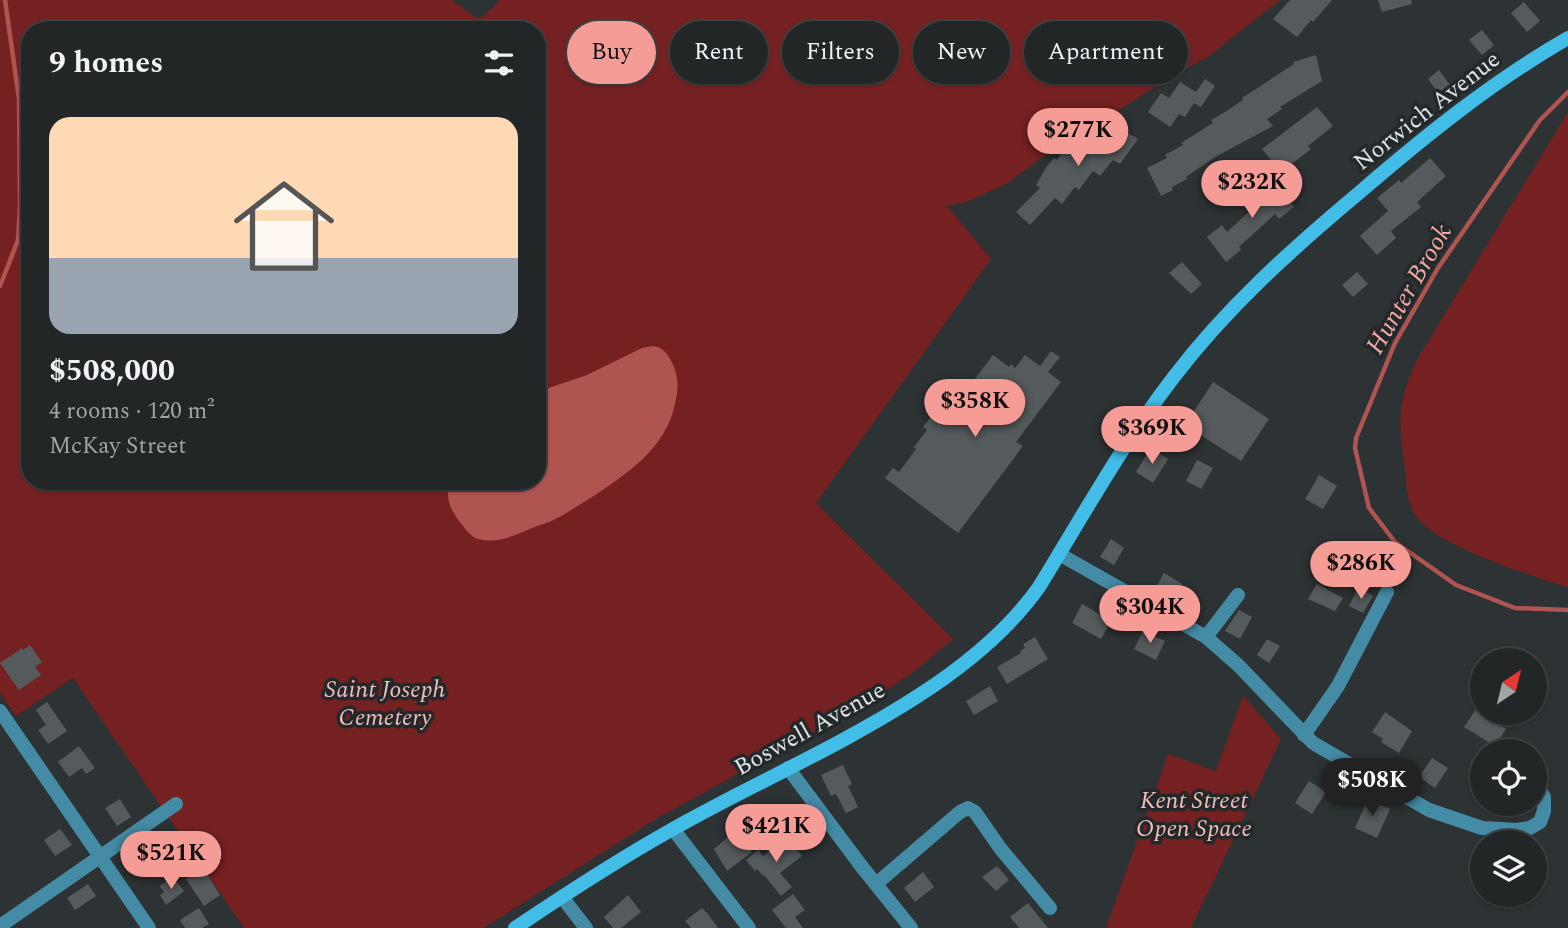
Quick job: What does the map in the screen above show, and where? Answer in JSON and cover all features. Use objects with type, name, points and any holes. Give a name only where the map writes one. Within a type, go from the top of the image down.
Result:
[{"type":"main road","name":"Norwich Avenue","points":[[1059,554],[1132,436],[1163,392],[1214,328],[1263,276],[1419,142],[1486,92],[1568,38]]},
{"type":"main road","name":"Boswell Avenue","points":[[515,928],[673,829],[878,720],[941,680],[990,642],[1025,607],[1059,554]]},
{"type":"street","points":[[1059,554],[1206,637],[1238,665],[1304,736],[1338,759],[1429,810],[1482,828],[1517,830],[1530,828],[1540,822],[1542,816]]},
{"type":"street","points":[[1304,736],[1344,677],[1387,592]]},
{"type":"street","points":[[1206,637],[1238,595]]},
{"type":"street","points":[[0,711],[149,928]]},
{"type":"street","points":[[788,768],[911,928]]},
{"type":"street","points":[[0,926],[176,804]]},
{"type":"street","points":[[876,884],[960,811],[968,808],[975,812],[1000,848],[1050,908]]},
{"type":"street","points":[[673,829],[749,928]]},
{"type":"street","points":[[562,897],[586,928]]},
{"type":"green space","name":"Saint Joseph Cemetery","points":[[0,0],[452,0],[480,18],[499,0],[1280,0],[1209,56],[1188,67],[1188,21],[1024,21],[1024,84],[1158,84],[1108,118],[1078,131],[1006,184],[966,202],[947,206],[991,259],[816,503],[953,639],[916,670],[872,700],[656,819],[483,928],[244,928],[73,678],[16,716],[0,693]]},
{"type":"green space","points":[[1568,112],[1568,587],[1482,557],[1438,535],[1422,523],[1412,510],[1409,499],[1400,422],[1402,401],[1415,363]]},
{"type":"green space","name":"Kent Street Open Space","points":[[1243,696],[1281,739],[1191,928],[1106,928],[1168,754],[1216,771]]},
{"type":"shaded area","points":[[653,346],[663,350],[671,360],[677,376],[675,404],[670,420],[654,447],[631,469],[605,488],[554,520],[502,539],[478,539],[470,534],[451,507],[448,490],[546,490],[546,389],[587,375],[642,348]]},
{"type":"building","points":[[1290,0],[1332,0],[1297,37],[1273,19]]},
{"type":"building","points":[[1378,0],[1411,0],[1412,4],[1382,12]]},
{"type":"building","points":[[1524,2],[1540,21],[1527,32],[1511,13]]},
{"type":"building","points":[[1482,30],[1494,45],[1482,55],[1469,40]]},
{"type":"building","points":[[1316,55],[1322,81],[1280,107],[1282,109],[1267,119],[1273,126],[1215,157],[1172,187],[1173,190],[1161,196],[1147,168],[1167,158],[1165,155],[1183,145],[1181,143],[1213,123],[1211,120],[1294,64],[1293,62]]},
{"type":"building","points":[[1439,70],[1455,92],[1443,100],[1428,79]]},
{"type":"building","points":[[1205,79],[1215,86],[1201,107],[1194,103],[1185,117],[1179,114],[1170,127],[1148,112],[1161,93],[1169,98],[1179,84],[1196,92]]},
{"type":"building","points":[[1317,107],[1333,126],[1308,146],[1311,149],[1281,172],[1262,149]]},
{"type":"building","points":[[1107,120],[1138,139],[1120,164],[1113,160],[1100,176],[1093,171],[1079,190],[1075,187],[1062,204],[1055,198],[1030,225],[1016,212],[1040,188],[1036,185],[1047,166],[1054,158],[1057,160],[1071,142],[1078,147],[1089,131],[1097,137]]},
{"type":"building","points":[[1430,158],[1446,176],[1417,202],[1421,207],[1391,231],[1396,238],[1377,255],[1360,236],[1388,211],[1377,198],[1399,180],[1401,183]]},
{"type":"building","points":[[1274,175],[1285,190],[1282,192],[1294,207],[1279,219],[1275,214],[1226,262],[1207,237],[1222,225],[1227,232],[1263,199],[1256,190]]},
{"type":"building","points":[[1182,262],[1202,284],[1191,294],[1169,273]]},
{"type":"building","points":[[1357,272],[1368,284],[1353,297],[1342,285]]},
{"type":"building","points":[[1051,351],[1060,357],[1048,372],[1061,382],[1016,442],[1023,446],[958,533],[885,478],[893,468],[899,472],[927,430],[923,427],[932,415],[938,419],[967,381],[971,384],[993,355],[1009,367],[1011,364],[1015,368],[1025,355],[1040,366]]},
{"type":"building","points":[[1213,382],[1269,419],[1241,461],[1185,425]]},
{"type":"building","points":[[1151,448],[1168,459],[1153,483],[1136,472]]},
{"type":"building","points":[[1197,460],[1213,468],[1201,489],[1186,481]]},
{"type":"building","points":[[1319,475],[1337,486],[1323,509],[1305,499]]},
{"type":"building","points":[[1111,539],[1124,548],[1114,565],[1100,557]]},
{"type":"building","points":[[1164,573],[1182,584],[1173,598],[1156,587]]},
{"type":"building","points":[[1317,584],[1343,598],[1335,611],[1308,599]]},
{"type":"building","points":[[1358,588],[1373,596],[1363,613],[1349,606]]},
{"type":"building","points":[[1082,604],[1111,621],[1101,639],[1072,623]]},
{"type":"building","points":[[1239,610],[1252,617],[1240,639],[1225,631]]},
{"type":"building","points":[[1143,631],[1165,641],[1156,660],[1134,649]]},
{"type":"building","points":[[1035,637],[1048,659],[1007,684],[997,667],[1021,653],[1025,648],[1023,644]]},
{"type":"building","points":[[1267,639],[1280,646],[1269,663],[1257,655]]},
{"type":"building","points":[[30,645],[42,662],[35,667],[41,675],[19,690],[0,663]]},
{"type":"building","points":[[990,686],[998,701],[974,715],[966,701]]},
{"type":"building","points":[[47,702],[67,731],[48,744],[38,730],[46,725],[36,710]]},
{"type":"building","points":[[1385,712],[1412,731],[1399,753],[1381,742],[1383,739],[1372,732]]},
{"type":"building","points":[[1470,718],[1470,725],[1500,725],[1506,729],[1500,739],[1484,739],[1464,727]]},
{"type":"building","points":[[79,746],[95,768],[86,774],[82,768],[69,777],[58,762]]},
{"type":"building","points":[[1432,758],[1448,768],[1435,788],[1419,777]]},
{"type":"building","points":[[843,765],[852,784],[848,786],[858,807],[846,813],[836,794],[831,796],[821,775]]},
{"type":"building","points":[[1309,781],[1326,792],[1312,814],[1295,803]]},
{"type":"building","points":[[120,799],[131,817],[117,826],[105,808]]},
{"type":"building","points":[[1368,799],[1390,809],[1377,838],[1355,828]]},
{"type":"building","points":[[60,829],[72,845],[55,856],[44,840]]},
{"type":"building","points":[[736,830],[752,852],[727,871],[714,849]]},
{"type":"building","points":[[787,837],[802,856],[780,873],[792,887],[781,896],[764,875],[757,869],[755,871],[746,860],[758,850],[763,856]]},
{"type":"building","points":[[997,866],[1009,880],[996,891],[982,877]]},
{"type":"building","points":[[203,868],[220,895],[204,906],[186,879]]},
{"type":"building","points":[[923,872],[934,887],[915,902],[904,888]]},
{"type":"building","points":[[173,877],[184,891],[166,905],[160,895],[164,892],[160,886]]},
{"type":"building","points":[[88,884],[96,896],[75,910],[67,898]]},
{"type":"building","points":[[793,894],[805,910],[795,917],[803,928],[786,928],[772,910]]},
{"type":"building","points":[[628,895],[641,912],[621,928],[613,928],[604,917]]},
{"type":"building","points":[[1028,903],[1048,928],[1019,928],[1010,917]]},
{"type":"building","points":[[199,908],[209,924],[202,928],[185,928],[180,920]]},
{"type":"building","points":[[702,908],[718,928],[691,928],[685,921]]},
{"type":"waterway","points":[[0,286],[18,240],[20,206],[19,99],[5,0]]},
{"type":"waterway","name":"Hunter Brook","points":[[1568,92],[1540,120],[1438,268],[1395,343],[1356,438],[1355,448],[1369,508],[1395,542],[1456,585],[1515,608],[1568,610]]}]
